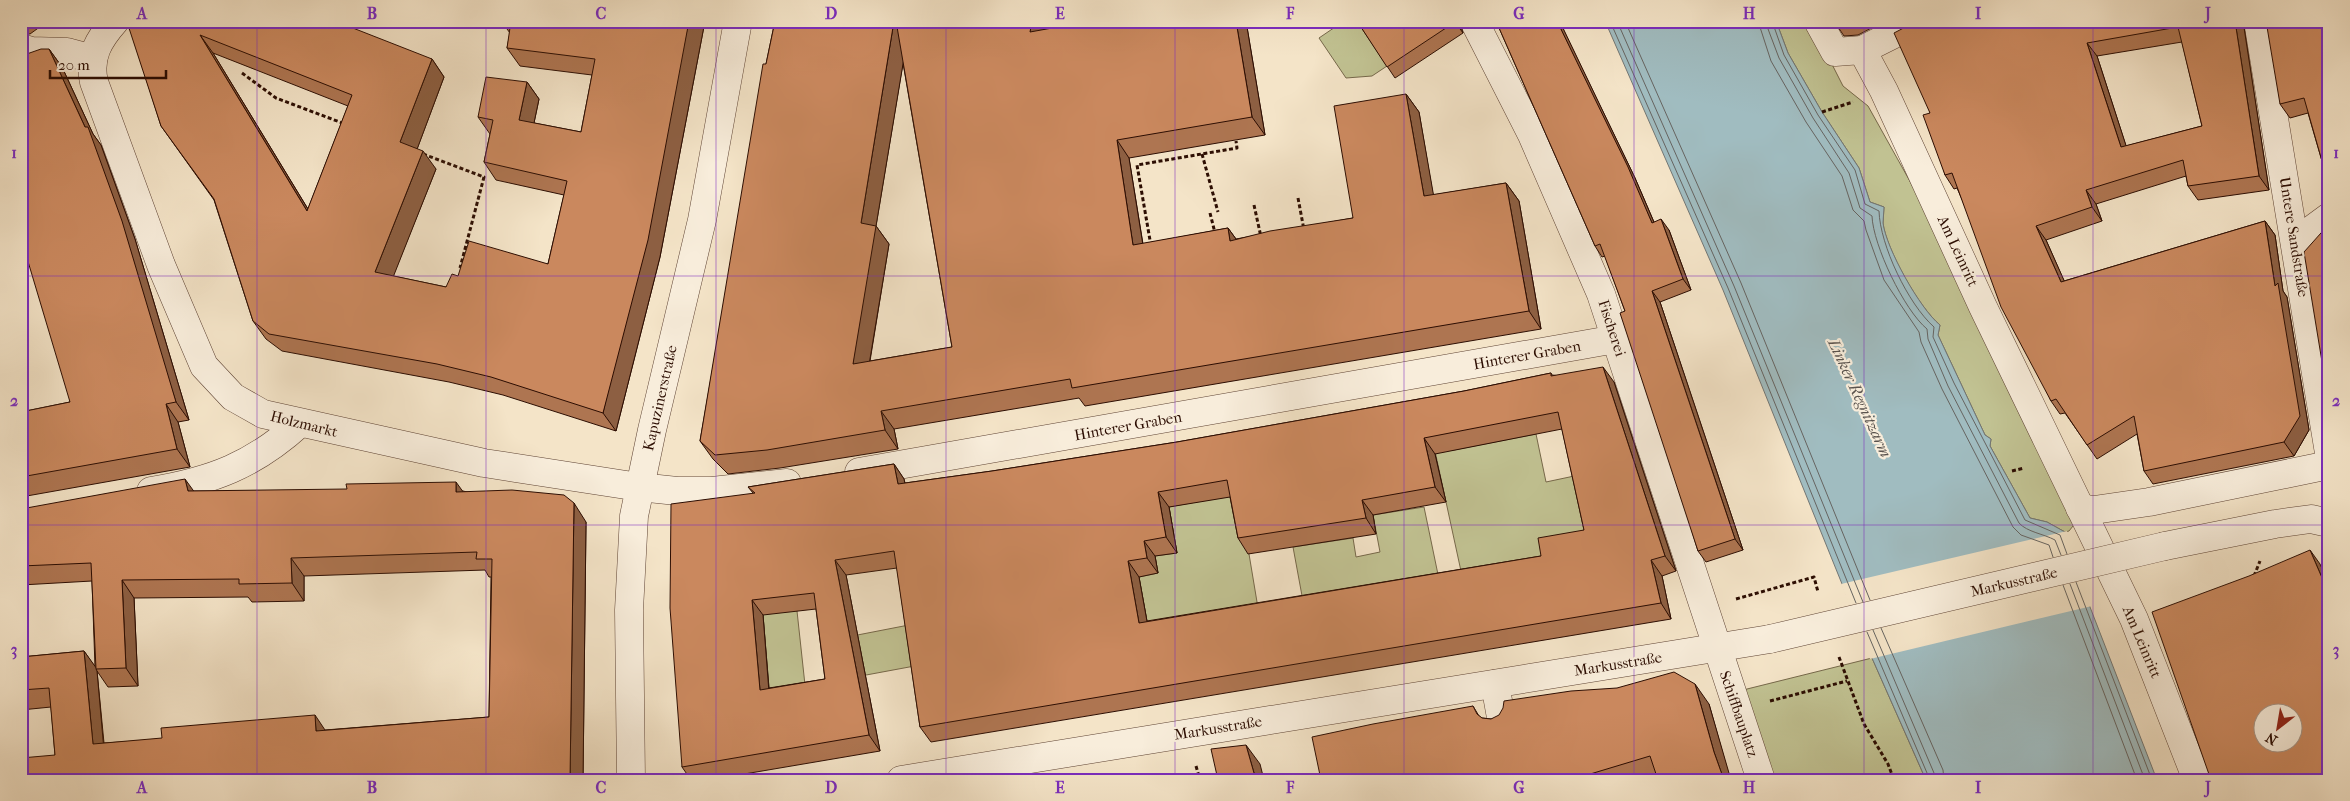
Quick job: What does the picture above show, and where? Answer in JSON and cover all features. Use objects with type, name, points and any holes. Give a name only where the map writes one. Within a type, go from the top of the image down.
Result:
[{"type":"street","name":"Holzmarkt","points":[[115,21],[102,36],[93,59],[91,70],[97,90],[161,265],[204,366],[233,397],[263,414],[300,423],[484,463],[639,487]]},
{"type":"street","name":"Kapuzinerstraße","points":[[631,780],[630,568],[634,516],[639,487],[702,220],[738,21]]},
{"type":"street","name":"Fischerei","points":[[1474,21],[1532,135],[1591,270],[1680,530],[1717,649]]},
{"type":"street","points":[[1818,21],[1836,52],[1862,50],[1920,21]]},
{"type":"street","name":"Untere Sandstraße","points":[[2258,21],[2329,454]]},
{"type":"street","points":[[21,48],[31,51],[67,52],[93,59]]},
{"type":"street","name":"Am Leinritt","points":[[1862,50],[1884,91],[1983,307],[2134,619],[2197,780]]},
{"type":"street","points":[[2295,242],[2329,217]]},
{"type":"street","name":"Hinterer Graben","points":[[838,475],[1616,339]]},
{"type":"street","points":[[128,495],[186,485],[244,464],[276,445],[300,423]]},
{"type":"street","points":[[2080,508],[2094,510],[2149,502],[2329,465]]},
{"type":"street","points":[[639,487],[677,491],[712,491],[810,480]]},
{"type":"street","name":"Markusstraße","points":[[901,780],[1717,649],[1770,639],[2165,546],[2311,519],[2329,523]]},
{"type":"street","name":"Schiffbauplatz","points":[[1717,649],[1761,780]]},
{"type":"street","points":[[1495,684],[1502,723]]},
{"type":"path","points":[[1065,37],[1064,24],[1072,21]]},
{"type":"path","points":[[242,73],[276,98],[348,125]]},
{"type":"path","points":[[1822,112],[1860,99]]},
{"type":"path","points":[[1152,256],[1137,166],[1237,148],[1236,141]]},
{"type":"path","points":[[421,153],[484,177],[460,268]]},
{"type":"path","points":[[1202,154],[1218,212]]},
{"type":"path","points":[[1298,198],[1305,235]]},
{"type":"path","points":[[1254,206],[1262,240]]},
{"type":"path","points":[[1210,213],[1216,236]]},
{"type":"path","points":[[2246,580],[2254,577],[2276,524]]},
{"type":"path","points":[[1735,599],[1814,577]]},
{"type":"path","points":[[1773,700],[1847,681],[1864,724],[1888,764],[1894,780]]},
{"type":"green space","points":[[1344,21],[1358,21],[1387,66],[1372,76],[1346,78],[1319,38]]},
{"type":"green space","points":[[1776,21],[1810,21],[1843,86],[1868,106],[1941,237],[2077,521],[2069,531],[2065,532],[2047,522],[2030,518],[1990,446],[1991,439],[1985,435],[1938,335],[1940,325],[1914,293],[1890,248],[1883,223],[1884,207],[1870,202],[1859,168],[1822,112],[1788,53]]},
{"type":"green space","points":[[1536,434],[1546,482],[1579,475],[1595,547],[1464,585],[1435,451],[1454,450]]},
{"type":"green space","points":[[1272,488],[1249,554],[1260,620],[1150,639],[1139,577],[1158,573],[1155,556],[1177,553],[1169,507]]},
{"type":"green space","points":[[1424,507],[1441,589],[1305,612],[1293,547],[1353,538],[1356,557],[1380,552],[1373,515]]},
{"type":"green space","points":[[681,568],[797,611],[805,685],[769,688],[763,615]]},
{"type":"green space","points":[[914,624],[920,665],[850,678],[842,638]]},
{"type":"green space","points":[[1872,658],[1926,780],[1772,780],[1739,691]]},
{"type":"water","name":"Linker Regnitzarm","points":[[1605,21],[1776,21],[1788,53],[1822,112],[1859,168],[1870,202],[1884,207],[1883,223],[1885,234],[1897,262],[1923,306],[1940,325],[1938,335],[1985,435],[1991,439],[1990,446],[2030,518],[2047,522],[2065,532],[2090,607],[2157,780],[1926,780],[1872,658],[1723,290]]},
{"type":"pier","points":[[2067,531],[2092,606],[1870,659],[1841,584]]},
{"type":"building","points":[[335,21],[432,59],[400,142],[423,151],[375,272],[446,287],[452,274],[458,276],[469,241],[548,264],[567,181],[484,162],[493,120],[478,117],[486,77],[527,82],[519,120],[581,132],[595,59],[507,48],[511,21],[689,21],[648,240],[603,413],[491,377],[437,364],[269,334],[253,321],[214,199],[161,126],[127,22]],"holes":[[[200,35],[352,95],[307,211]]]},
{"type":"building","points":[[775,21],[894,21],[861,223],[876,226],[853,364],[952,347],[896,21],[1032,21],[1030,32],[1091,21],[1236,21],[1252,117],[1117,140],[1133,245],[1228,228],[1230,241],[1270,231],[1353,218],[1334,106],[1406,94],[1424,196],[1506,183],[1529,311],[1072,388],[1070,379],[881,411],[885,430],[767,450],[715,455],[700,441],[763,64],[766,64]]},
{"type":"building","points":[[1357,21],[1455,21],[1455,22],[1387,67]]},
{"type":"building","points":[[1496,21],[1557,21],[1628,167],[1652,223],[1661,219],[1683,279],[1652,291],[1735,539],[1698,551],[1620,313],[1625,311],[1600,244],[1595,246]]},
{"type":"building","points":[[1917,21],[2235,21],[2259,176],[2188,186],[2183,160],[2086,190],[2092,207],[2036,226],[2061,282],[2265,221],[2275,286],[2278,283],[2300,416],[2284,442],[2144,471],[2134,416],[2087,445],[2056,399],[2051,401],[2001,307],[1952,173],[1945,175],[1923,115],[1930,113],[1894,33]],"holes":[[[2178,27],[2202,126],[2121,147],[2087,43]]]},
{"type":"building","points":[[2266,21],[2329,21],[2329,167],[2324,168],[2304,98],[2280,104]]},
{"type":"building","points":[[41,49],[49,49],[85,127],[88,127],[122,221],[176,402],[166,404],[177,449],[21,477],[21,412],[70,402],[21,238],[21,56]]},
{"type":"building","points":[[2329,224],[2329,389],[2324,374],[2304,252]]},
{"type":"building","points":[[1603,367],[1665,556],[1651,560],[1661,603],[920,727],[894,551],[835,560],[869,735],[682,767],[670,608],[671,504],[755,493],[748,487],[894,464],[898,484],[992,471],[1177,442],[1464,391],[1551,373],[1551,376]],"holes":[[[1558,412],[1584,530],[1538,538],[1541,556],[1139,623],[1128,561],[1147,558],[1144,541],[1166,537],[1158,492],[1227,480],[1238,538],[1366,518],[1362,500],[1435,487],[1424,438]],[[814,593],[825,679],[760,690],[752,600]]]},
{"type":"building","points":[[185,479],[188,491],[347,489],[346,484],[456,482],[456,492],[512,490],[564,495],[574,503],[570,780],[21,780],[21,758],[55,755],[49,688],[21,690],[21,657],[84,651],[93,744],[162,738],[161,728],[315,715],[316,731],[489,717],[492,559],[476,559],[477,552],[291,558],[292,583],[239,584],[239,579],[122,580],[126,668],[96,669],[91,563],[21,566],[21,509]]},
{"type":"building","points":[[2310,550],[2329,594],[2329,780],[2211,780],[2152,612],[2249,576]]},
{"type":"building","points":[[1674,672],[1695,684],[1724,780],[1658,780],[1650,756],[1577,778],[1577,780],[1321,780],[1312,737],[1473,706],[1477,714],[1482,718],[1491,719],[1499,715],[1504,701],[1571,691],[1617,688]]},
{"type":"building","points":[[1246,745],[1256,780],[1218,780],[1211,749]]},
{"type":"building","points":[[1001,776],[1002,780],[977,780]]}]
